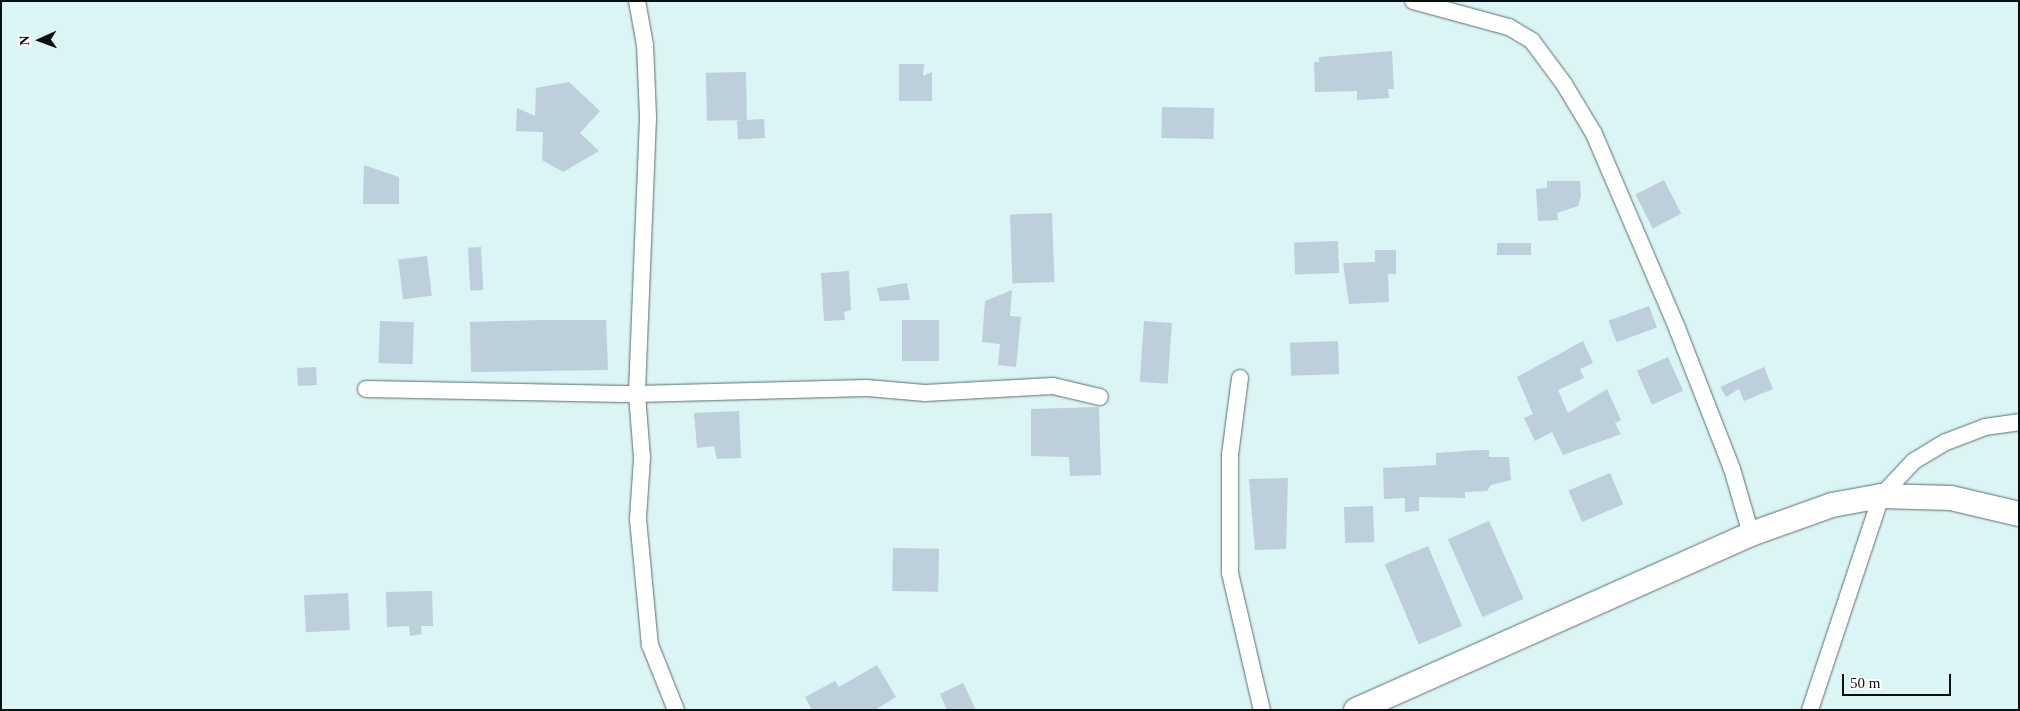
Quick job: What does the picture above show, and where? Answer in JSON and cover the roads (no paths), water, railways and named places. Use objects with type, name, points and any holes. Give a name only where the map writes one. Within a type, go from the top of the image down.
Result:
[{"type":"main road","points":[[1356,710],[1751,534],[1832,505],[1881,496],[1951,498],[2019,514]]},
{"type":"street","points":[[637,1],[645,45],[648,118],[637,394],[642,458],[638,519],[650,645],[676,710]]},
{"type":"street","points":[[1414,1],[1509,26],[1532,41],[1564,84],[1594,134],[1677,328],[1732,469],[1751,534]]},
{"type":"street","points":[[1240,378],[1230,456],[1230,573],[1262,710]]},
{"type":"street","points":[[366,389],[637,394],[866,388],[925,393],[1053,386],[1100,397]]},
{"type":"street","points":[[1810,710],[1881,496],[1914,461],[1946,442],[1985,427],[2019,422]]}]
